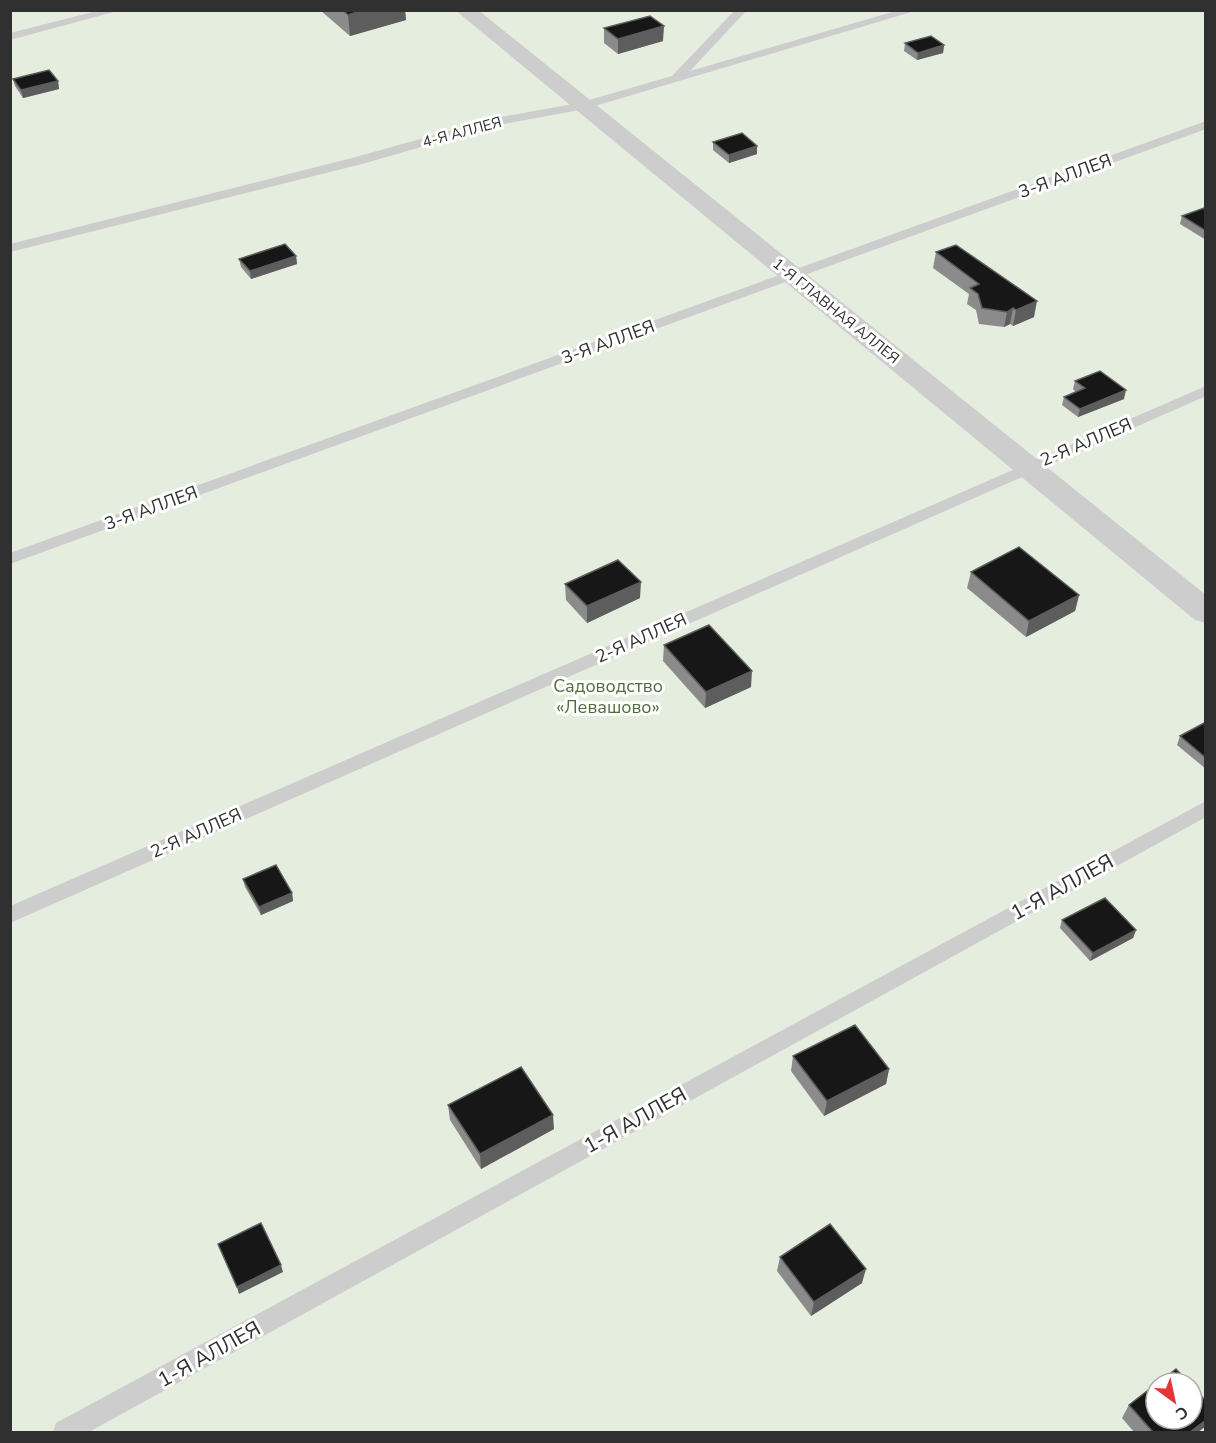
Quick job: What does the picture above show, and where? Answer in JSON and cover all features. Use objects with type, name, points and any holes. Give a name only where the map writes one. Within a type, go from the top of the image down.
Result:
[{"type":"street","name":"1-Я ГЛАВНАЯ АЛЛЕЯ","points":[[465,10],[1206,612]]},
{"type":"lane","points":[[10,38],[116,10]]},
{"type":"lane","points":[[676,78],[742,10]]},
{"type":"lane","name":"4-Я АЛЛЕЯ","points":[[10,248],[357,161],[496,122],[582,106],[913,10]]},
{"type":"lane","name":"3-Я АЛЛЕЯ","points":[[10,559],[1206,125]]},
{"type":"lane","name":"2-Я АЛЛЕЯ","points":[[10,915],[1206,390]]},
{"type":"lane","name":"1-Я АЛЛЕЯ","points":[[65,1432],[1206,808]]},
{"type":"green space","name":"Садоводство «Левашово»","points":[[10,11],[1205,11],[1205,1432],[11,1432]]},
{"type":"building","points":[[343,10],[363,10],[348,15]]},
{"type":"building","points":[[650,16],[664,26],[618,39],[604,28]]},
{"type":"building","points":[[931,36],[944,45],[918,53],[905,43]]},
{"type":"building","points":[[49,70],[58,81],[21,90],[13,79]]},
{"type":"building","points":[[742,133],[757,146],[729,155],[713,142]]},
{"type":"building","points":[[1206,209],[1206,231],[1182,216]]},
{"type":"building","points":[[285,244],[296,256],[250,271],[239,259]]},
{"type":"building","points":[[956,245],[1037,301],[1007,312],[982,308],[978,294],[970,288],[979,284],[936,252]]},
{"type":"building","points":[[1100,371],[1126,390],[1080,409],[1064,397],[1085,388],[1075,381]]},
{"type":"building","points":[[1019,547],[1079,595],[1029,621],[971,572]]},
{"type":"building","points":[[618,560],[641,582],[587,606],[565,584]]},
{"type":"building","points":[[709,625],[752,671],[706,692],[664,645]]},
{"type":"building","points":[[1206,722],[1206,758],[1180,736]]},
{"type":"building","points":[[276,865],[292,893],[259,907],[243,879]]},
{"type":"building","points":[[1105,898],[1136,930],[1093,953],[1062,920]]},
{"type":"building","points":[[855,1025],[889,1069],[827,1101],[793,1056]]},
{"type":"building","points":[[521,1067],[553,1115],[480,1154],[448,1105]]},
{"type":"building","points":[[261,1223],[281,1265],[237,1287],[218,1244]]},
{"type":"building","points":[[830,1224],[866,1269],[814,1302],[780,1257]]},
{"type":"building","points":[[1144,1393],[1144,1422],[1129,1405]]},
{"type":"building","points":[[1204,1399],[1206,1401],[1206,1420],[1204,1422]]},
{"type":"building","points":[[1152,1431],[1191,1431],[1190,1432]]}]
